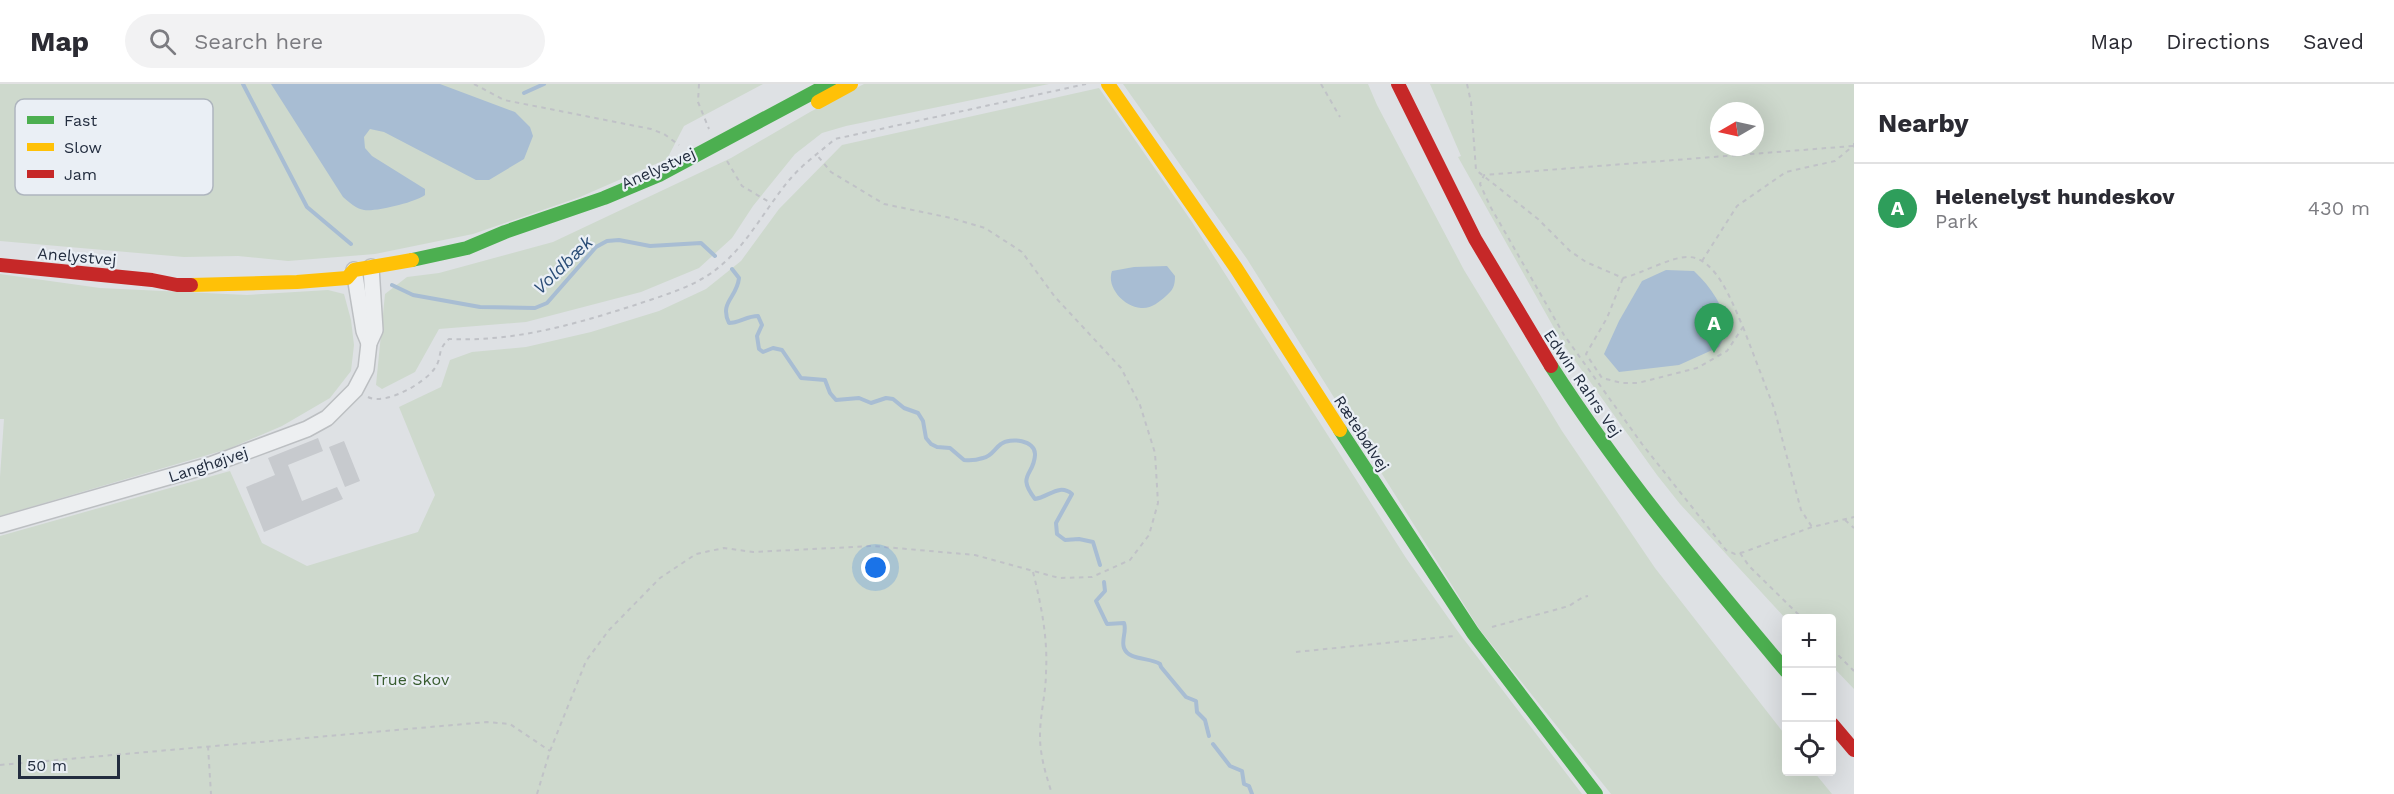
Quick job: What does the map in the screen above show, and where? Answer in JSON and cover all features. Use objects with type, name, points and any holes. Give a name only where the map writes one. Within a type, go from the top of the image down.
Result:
[{"type":"main road","name":"Anelystvej","points":[[0,265],[152,280],[177,285],[297,282],[347,278],[354,270],[467,249],[505,232],[604,198],[692,158],[721,150],[829,84]]},
{"type":"main road","name":"Anelystvej","points":[[467,249],[476,253],[550,230],[606,209],[851,84]]},
{"type":"main road","name":"Rætebølvej","points":[[1108,84],[1236,268],[1421,557],[1473,633],[1596,794]]},
{"type":"main road","name":"Edwin Rahrs Vej","points":[[1398,84],[1427,148],[1476,243],[1550,365],[1632,483],[1722,596],[1783,668]]},
{"type":"main road","points":[[1836,729],[1854,750]]},
{"type":"street","name":"Langhøjvej","points":[[0,525],[210,465],[307,429],[327,418],[355,390],[366,369],[369,343],[375,330],[371,267]]},
{"type":"street","name":"Langhøjvej","points":[[354,270],[364,331],[369,343]]},
{"type":"path","points":[[474,84],[504,100],[651,129],[664,134],[692,158]]},
{"type":"path","points":[[699,84],[697,95],[700,111],[742,186],[771,204]]},
{"type":"path","points":[[355,390],[374,400],[411,388],[428,376],[437,364],[440,347],[449,339],[502,338],[541,332],[652,299],[695,282],[719,268],[739,248],[790,179],[835,139],[1086,84]]},
{"type":"path","points":[[1322,84],[1340,117]]},
{"type":"path","points":[[1467,84],[1471,102],[1476,170],[1538,219],[1570,251],[1586,262],[1623,278],[1688,257],[1702,261],[1717,275],[1743,327],[1774,408],[1801,510],[1812,527]]},
{"type":"path","points":[[1484,176],[1854,144]]},
{"type":"path","points":[[1854,144],[1854,151]]},
{"type":"path","points":[[1702,261],[1737,206],[1786,172],[1835,161],[1854,144]]},
{"type":"path","points":[[537,794],[550,751],[586,661],[603,637],[660,578],[696,554],[724,548],[753,552],[873,546],[975,555],[1059,578],[1092,577],[1130,560],[1149,535],[1158,503],[1155,453],[1140,405],[1121,368],[1055,297],[1022,252],[985,228],[951,218],[884,204],[831,172],[816,154]]},
{"type":"path","points":[[1484,176],[1480,184],[1483,192],[1564,335],[1642,444],[1726,550],[1735,554],[1740,553],[1812,527],[1854,517]]},
{"type":"path","points":[[1623,278],[1607,318],[1586,354],[1602,378],[1622,383],[1638,383],[1697,368],[1727,351],[1743,327]]},
{"type":"path","points":[[1844,520],[1854,528]]},
{"type":"path","points":[[1740,553],[1749,566],[1798,614]]},
{"type":"path","points":[[1033,571],[1041,601],[1047,673],[1040,737],[1043,763],[1052,794]]},
{"type":"path","points":[[1296,652],[1473,633],[1569,606],[1588,596]]},
{"type":"path","points":[[1836,653],[1854,671]]},
{"type":"path","points":[[0,765],[497,722],[510,724],[550,751]]},
{"type":"path","points":[[208,746],[211,794]]},
{"type":"green space","points":[[0,84],[763,84],[684,126],[667,159],[580,197],[473,234],[375,254],[288,261],[238,256],[184,257],[0,241]]},
{"type":"green space","points":[[864,84],[1049,84],[822,133],[795,154],[753,206],[732,238],[699,268],[641,292],[526,322],[439,329],[415,372],[382,389],[376,385],[385,294],[407,277],[439,273],[553,242],[731,158]]},
{"type":"green space","points":[[1123,84],[1368,84],[1464,270],[1562,431],[1655,568],[1782,731],[1782,776],[1817,776],[1832,794],[1611,794],[1480,630],[1247,259]]},
{"type":"green space","points":[[1430,84],[1854,84],[1854,689],[1836,670],[1836,614],[1782,615],[1680,504],[1563,344],[1458,157],[1461,156]]},
{"type":"green space","name":"True Skov","points":[[1099,88],[1192,222],[1406,558],[1459,633],[1582,794],[0,794],[0,536],[230,471],[262,543],[307,566],[418,532],[435,495],[399,407],[441,387],[450,360],[472,352],[526,347],[591,332],[659,311],[706,289],[741,261],[779,209],[842,145]]},
{"type":"green space","points":[[0,274],[100,288],[247,295],[328,290],[344,294],[351,320],[354,345],[351,371],[330,398],[282,426],[228,449],[0,516],[4,419],[0,419]]},
{"type":"water","points":[[271,84],[440,84],[515,112],[530,127],[533,136],[524,159],[489,180],[476,180],[384,132],[370,129],[364,137],[365,148],[372,156],[425,189],[425,195],[396,206],[364,210],[355,207],[343,197]]},
{"type":"water","points":[[1167,266],[1175,276],[1175,282],[1168,294],[1155,305],[1135,307],[1123,300],[1114,289],[1112,271],[1134,267]]},
{"type":"water","points":[[1666,270],[1694,271],[1716,297],[1729,328],[1719,347],[1679,365],[1619,372],[1604,354],[1619,321],[1642,281]]},
{"type":"building","points":[[318,438],[323,451],[288,465],[302,501],[337,487],[343,499],[264,532],[246,487],[275,475],[268,458]]},
{"type":"building","points":[[344,441],[360,481],[345,487],[329,447]]},
{"type":"waterway","name":"Voldbæk","points":[[243,84],[307,207],[351,244]]},
{"type":"waterway","points":[[524,93],[544,84]]},
{"type":"waterway","name":"Voldbæk","points":[[392,285],[413,295],[480,307],[535,308],[547,303],[596,247],[607,241],[619,240],[650,246],[701,243],[715,256]]},
{"type":"waterway","name":"Voldbæk","points":[[732,269],[739,278],[738,285],[727,305],[726,316],[729,323],[758,316],[762,325],[757,336],[759,349],[763,352],[773,348],[782,350],[801,378],[825,380],[830,393],[836,400],[859,398],[871,403],[886,398],[893,399],[904,408],[918,413],[923,421],[926,438],[931,444],[950,448],[964,460],[986,457],[1005,442],[1016,440],[1031,446],[1035,455],[1034,462],[1026,480],[1030,491],[1035,499],[1058,490],[1072,494],[1056,523],[1057,534],[1065,540],[1079,539],[1093,542],[1100,565]]},
{"type":"waterway","name":"Voldbæk","points":[[1104,582],[1105,591],[1096,601],[1107,624],[1124,623],[1123,645],[1127,652],[1135,657],[1160,664],[1186,697],[1196,701],[1197,712],[1205,720],[1209,736]]},
{"type":"waterway","name":"Voldbæk","points":[[1213,744],[1230,766],[1242,771],[1244,784],[1249,786],[1252,794]]},
{"type":"traffic: fast","points":[[412,260],[467,248],[505,232],[604,198],[659,175],[829,84]]},
{"type":"traffic: fast","points":[[1551,366],[1634,484],[1784,668]]},
{"type":"traffic: fast","points":[[1340,430],[1473,633],[1596,794]]},
{"type":"traffic: slow","points":[[818,102],[851,84]]},
{"type":"traffic: slow","points":[[1108,84],[1236,268],[1340,430]]},
{"type":"traffic: slow","points":[[191,285],[347,278],[354,270],[412,260]]},
{"type":"traffic: jam","points":[[1398,84],[1475,239],[1551,366]]},
{"type":"traffic: jam","points":[[0,265],[191,285]]},
{"type":"traffic: jam","points":[[1836,729],[1854,750]]},
{"type":"place","name":"Helenelyst hundeskov","points":[[1714,353]]}]
